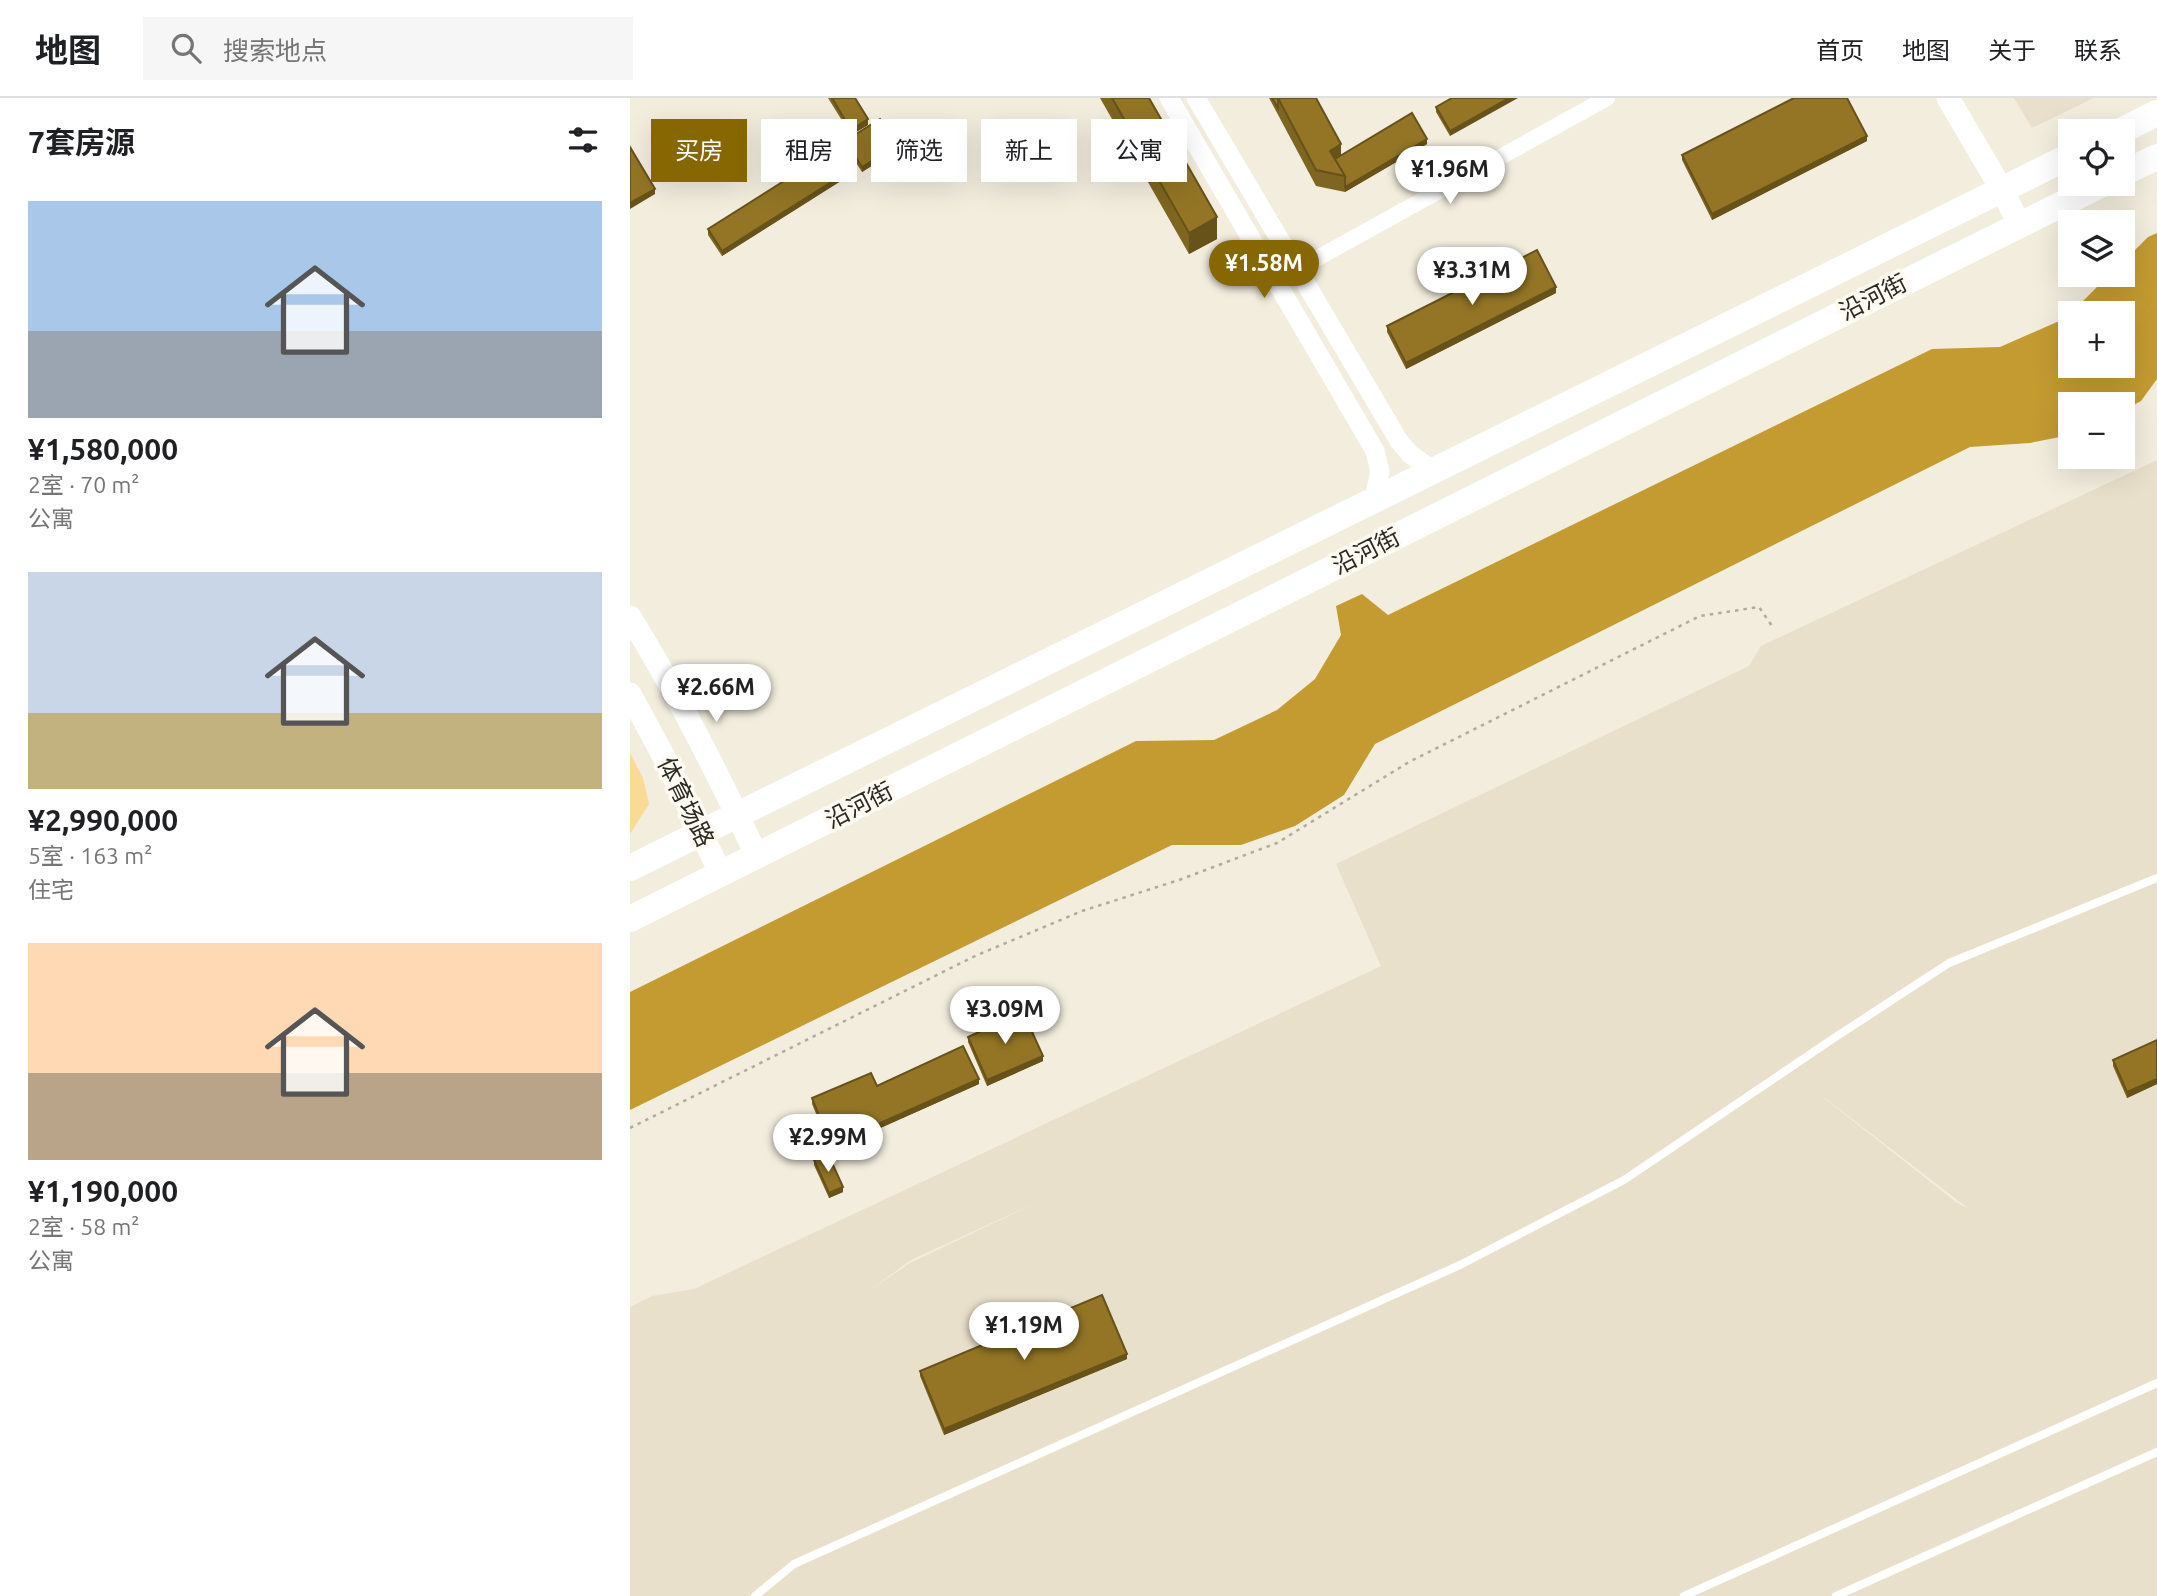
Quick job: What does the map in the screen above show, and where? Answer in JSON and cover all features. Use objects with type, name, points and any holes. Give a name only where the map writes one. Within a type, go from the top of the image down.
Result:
[{"type":"main road","points":[[1948,98],[2019,224]]},
{"type":"main road","points":[[2135,124],[2157,113]]},
{"type":"main road","points":[[2135,167],[2157,157]]},
{"type":"main road","name":"沿河街","points":[[630,868],[2058,162]]},
{"type":"main road","name":"沿河街","points":[[630,919],[2077,196]]},
{"type":"main road","name":"体育场路","points":[[630,617],[657,661],[757,856]]},
{"type":"main road","name":"体育场路","points":[[630,694],[722,874]]},
{"type":"street","points":[[1169,98],[1375,451],[1380,472],[1373,501]]},
{"type":"street","points":[[1196,98],[1399,441],[1410,454],[1434,471]]},
{"type":"street","points":[[1276,281],[1607,98]]},
{"type":"lane","points":[[755,1596],[794,1564],[1460,1265],[1624,1180],[1949,963],[2157,878]]},
{"type":"lane","points":[[1684,1596],[2157,1383]]},
{"type":"lane","points":[[1836,1596],[2157,1452]]},
{"type":"path","points":[[630,1128],[975,956],[1082,911],[1179,880],[1277,843],[1409,762],[1700,615],[1759,607],[1774,629]]},
{"type":"shaded area","points":[[2014,98],[2094,98],[2032,128]]},
{"type":"shaded area","points":[[2157,233],[2157,379],[2141,401],[2135,404],[2135,392],[2058,392],[2058,437],[2030,443],[1970,447],[1375,744],[1344,795],[1295,826],[1241,845],[1172,845],[630,1110],[630,992],[1136,741],[1214,740],[1277,710],[1315,679],[1341,635],[1336,606],[1362,594],[1388,615],[1932,349],[2000,347],[2058,322],[2058,378],[2135,378],[2135,301],[2083,301],[2097,287],[2135,287],[2135,250],[2148,237]]},
{"type":"shaded area","points":[[2157,460],[2157,1596],[630,1596],[630,1307],[652,1296],[694,1289],[1381,966],[1336,864],[1749,666],[1761,646]],"holes":[[[1825,1098],[1969,1209],[1956,1202]],[[1040,1201],[910,1263],[870,1290],[911,1260]]]},
{"type":"shaded area","points":[[630,753],[643,778],[649,804],[630,834]]},
{"type":"building","points":[[832,98],[855,98],[868,119],[857,126],[857,119],[844,119]]},
{"type":"building","points":[[1112,98],[1149,98],[1161,119],[1124,119]]},
{"type":"building","points":[[1278,98],[1316,98],[1341,144],[1330,151],[1345,176],[1316,170]]},
{"type":"building","points":[[1452,98],[1509,98],[1450,131],[1436,107]]},
{"type":"building","points":[[1794,98],[1847,98],[1867,136],[1712,214],[1682,155]]},
{"type":"building","points":[[1412,113],[1427,139],[1345,187],[1345,176],[1335,159]]},
{"type":"building","points":[[871,125],[871,161],[862,167],[857,159],[857,133]]},
{"type":"building","points":[[630,147],[655,189],[630,203]]},
{"type":"building","points":[[1187,164],[1217,217],[1189,233],[1160,182],[1187,182]]},
{"type":"building","points":[[782,182],[831,182],[722,251],[708,229]]},
{"type":"building","points":[[1537,250],[1556,287],[1406,363],[1387,326]]},
{"type":"building","points":[[1023,1012],[1043,1056],[987,1080],[968,1037]]},
{"type":"building","points":[[2157,1040],[2157,1079],[2127,1092],[2113,1060]]},
{"type":"building","points":[[963,1046],[979,1079],[831,1145],[812,1098],[871,1073],[877,1086]]},
{"type":"building","points":[[828,1154],[843,1187],[829,1193],[814,1160]]},
{"type":"building","points":[[1102,1295],[1127,1354],[944,1429],[920,1371]]}]
